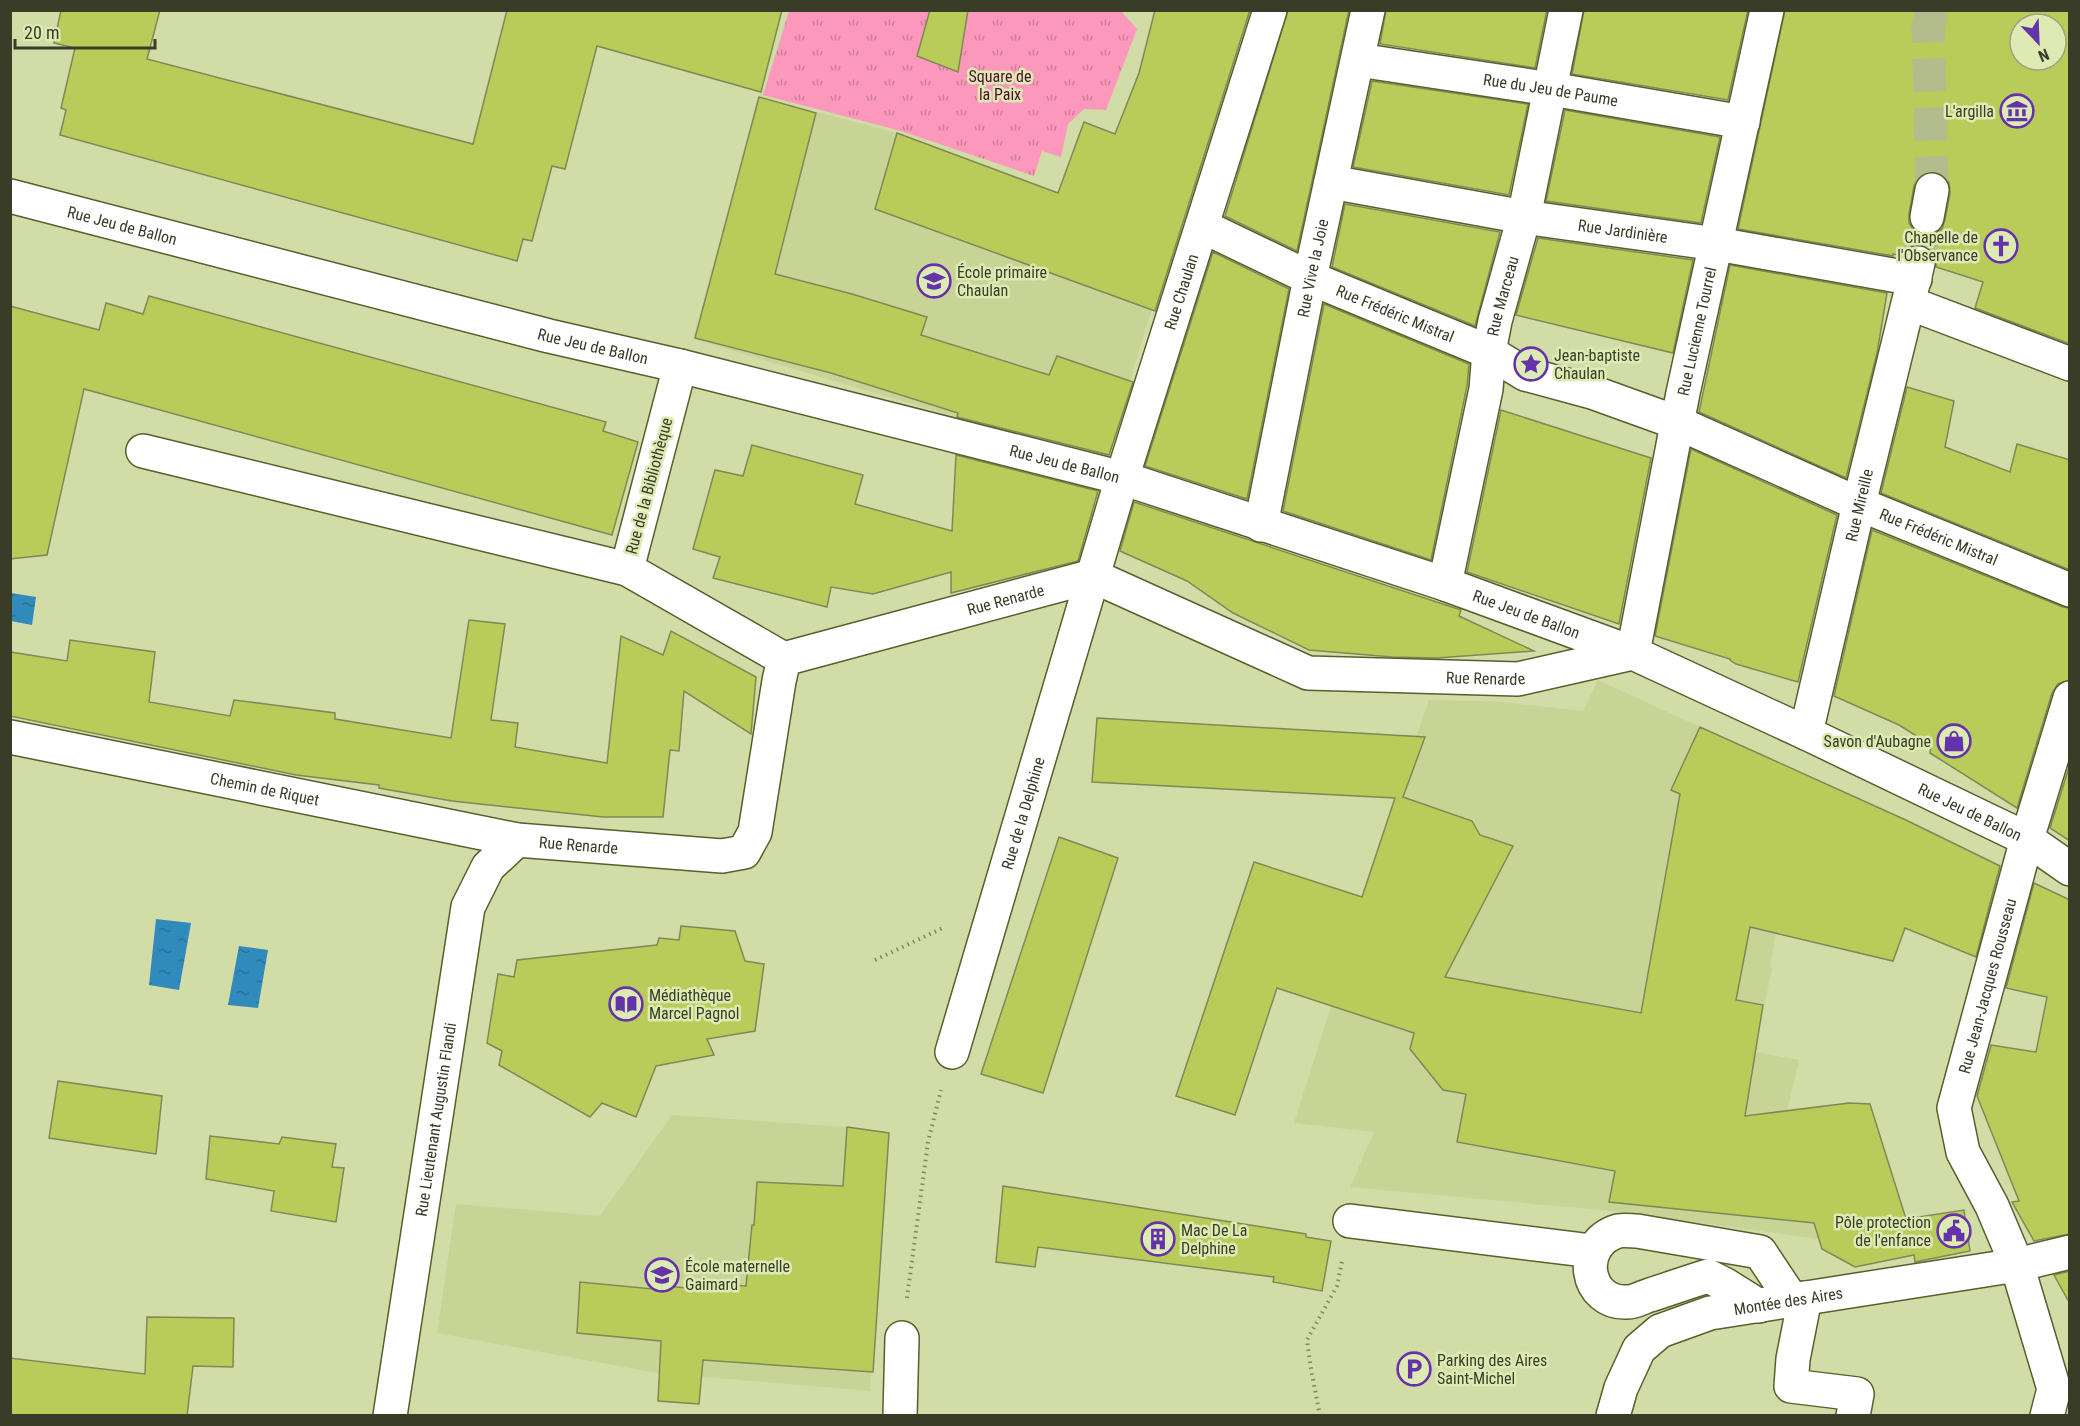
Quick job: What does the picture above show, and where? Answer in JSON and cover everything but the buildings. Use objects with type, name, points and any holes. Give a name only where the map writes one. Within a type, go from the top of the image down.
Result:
[{"type":"street","name":"Rue Chaulan","points":[[1093,576],[1270,10]]},
{"type":"street","name":"Rue Vive la Joie","points":[[1261,525],[1310,278],[1368,10]]},
{"type":"street","name":"Rue Marceau","points":[[1445,584],[1486,389],[1489,352],[1495,321],[1524,217],[1566,10]]},
{"type":"street","name":"Rue Lucienne Tourrel","points":[[1633,652],[1678,423],[1767,10]]},
{"type":"street","name":"Rue du Jeu de Paume","points":[[1358,60],[1551,89],[1743,122]]},
{"type":"street","name":"Rue Jardinière","points":[[1331,182],[1524,217],[1717,244],[1914,281],[2070,364]]},
{"type":"street","name":"Rue Jeu de Ballon","points":[[10,196],[549,336],[680,366],[1122,478],[1445,584],[1633,652],[2027,839],[2070,869]]},
{"type":"street","name":"Rue Frédéric Mistral","points":[[1202,226],[1310,278],[1489,352],[1526,374],[1592,392],[1678,423],[1858,504],[2070,590]]},
{"type":"street","name":"Rue Mireille","points":[[1806,733],[1858,504],[1914,281]]},
{"type":"street","name":"Rue de la Bibliothèque","points":[[680,366],[627,569],[784,659]]},
{"type":"street","points":[[143,451],[627,569]]},
{"type":"street","name":"Rue Renarde","points":[[517,840],[722,856],[744,852],[755,832],[784,659],[1093,576],[1308,673],[1518,679],[1633,652]]},
{"type":"street","name":"Rue de la Delphine","points":[[952,1052],[1093,576]]},
{"type":"street","name":"Rue Jean-Jacques Rousseau","points":[[2057,1398],[2017,1265],[1992,1206],[1963,1152],[1954,1108],[2027,839],[2070,698]]},
{"type":"street","name":"Chemin de Riquet","points":[[10,737],[517,840]]},
{"type":"street","name":"Rue Lieutenant Augustin Flandi","points":[[390,1416],[468,907],[488,867],[517,840]]},
{"type":"street","points":[[1350,1221],[1592,1251]]},
{"type":"street","points":[[1759,1306],[1708,1276],[1628,1302],[1608,1299],[1595,1286],[1590,1269],[1592,1251],[1603,1240],[1619,1231],[1637,1231],[1760,1252],[1798,1299],[1791,1386],[1857,1395],[1853,1416]]},
{"type":"street","name":"Montée des Aires","points":[[1613,1416],[1621,1388],[1639,1349],[1660,1331],[1710,1313],[2017,1265],[2070,1252]]},
{"type":"street","points":[[900,1416],[902,1338]]},
{"type":"path","points":[[876,960],[958,921],[989,924]]},
{"type":"path","points":[[902,1338],[928,1142],[952,1052]]},
{"type":"path","points":[[1320,1416],[1307,1340],[1337,1286],[1350,1221]]},
{"type":"shaded area","name":"École primaire Chaulan","points":[[759,97],[897,133],[1175,235],[1105,461],[693,339]]},
{"type":"shaded area","points":[[1598,680],[1700,727],[1671,790],[1766,834],[1776,933],[1770,966],[1772,968],[1755,1052],[1799,1060],[1784,1125],[1818,1239],[1612,1211],[1350,1187],[1374,1132],[1294,1123],[1382,846],[1379,845],[1429,700],[1493,701],[1583,711]]},
{"type":"shaded area","name":"École maternelle Gaimard","points":[[672,1115],[847,1127],[889,1133],[870,1391],[657,1373],[437,1333],[456,1204],[600,1216]]},
{"type":"green space","name":"Square de la Paix","points":[[789,11],[1121,11],[1137,29],[1106,110],[1084,109],[1068,124],[1061,157],[1042,151],[1034,176],[901,131],[763,95]]},
{"type":"water","points":[[11,593],[36,597],[32,625],[11,621]]},
{"type":"water","points":[[156,919],[191,923],[179,990],[149,985]]},
{"type":"water","points":[[239,946],[268,950],[258,1008],[228,1005]]},
{"type":"tunnel","points":[[1932,10],[1928,27],[1932,190]]},
{"type":"tunnel","points":[[1918,263],[1927,217]]},
{"type":"place","name":"L'argilla","points":[[2017,111]]},
{"type":"place","name":"Chapelle de l'Observance","points":[[2001,246]]},
{"type":"place","name":"École primaire Chaulan","points":[[934,281]]},
{"type":"place","name":"Jean-baptiste Chaulan","points":[[1531,364]]},
{"type":"place","name":"Savon d'Aubagne","points":[[1954,741]]},
{"type":"place","name":"Médiathèque Marcel Pagnol","points":[[626,1004]]},
{"type":"place","name":"Pôle protection de l'enfance","points":[[1954,1231]]},
{"type":"place","name":"Mac De La Delphine","points":[[1158,1239]]},
{"type":"place","name":"École maternelle Gaimard","points":[[662,1275]]},
{"type":"place","name":"Parking des Aires Saint-Michel","points":[[1414,1369]]}]
